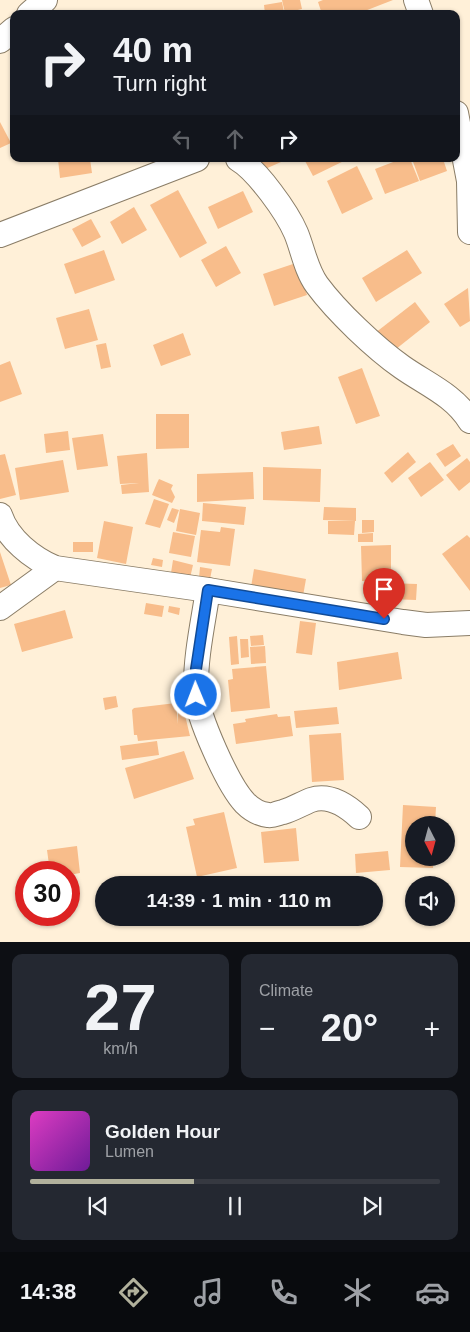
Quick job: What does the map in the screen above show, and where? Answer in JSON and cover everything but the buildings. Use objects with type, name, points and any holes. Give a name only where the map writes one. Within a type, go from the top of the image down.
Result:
[{"type":"street","points":[[34,10],[45,0]]},
{"type":"street","points":[[0,41],[10,32]]},
{"type":"street","points":[[460,134],[469,180],[470,232]]},
{"type":"street","points":[[0,234],[189,162]]},
{"type":"street","points":[[242,162],[254,171],[295,230],[310,274],[318,286],[380,349],[400,366],[446,395],[468,414]]},
{"type":"street","points":[[0,515],[5,528],[32,556],[55,568],[426,625],[470,623]]},
{"type":"street","points":[[0,608],[55,568]]},
{"type":"street","points":[[208,590],[196,669],[196,695],[213,744],[234,789],[245,804],[256,812],[269,816],[321,798],[345,804],[359,816]]},
{"type":"route","points":[[196,695],[196,669],[208,590],[384,619]]}]
